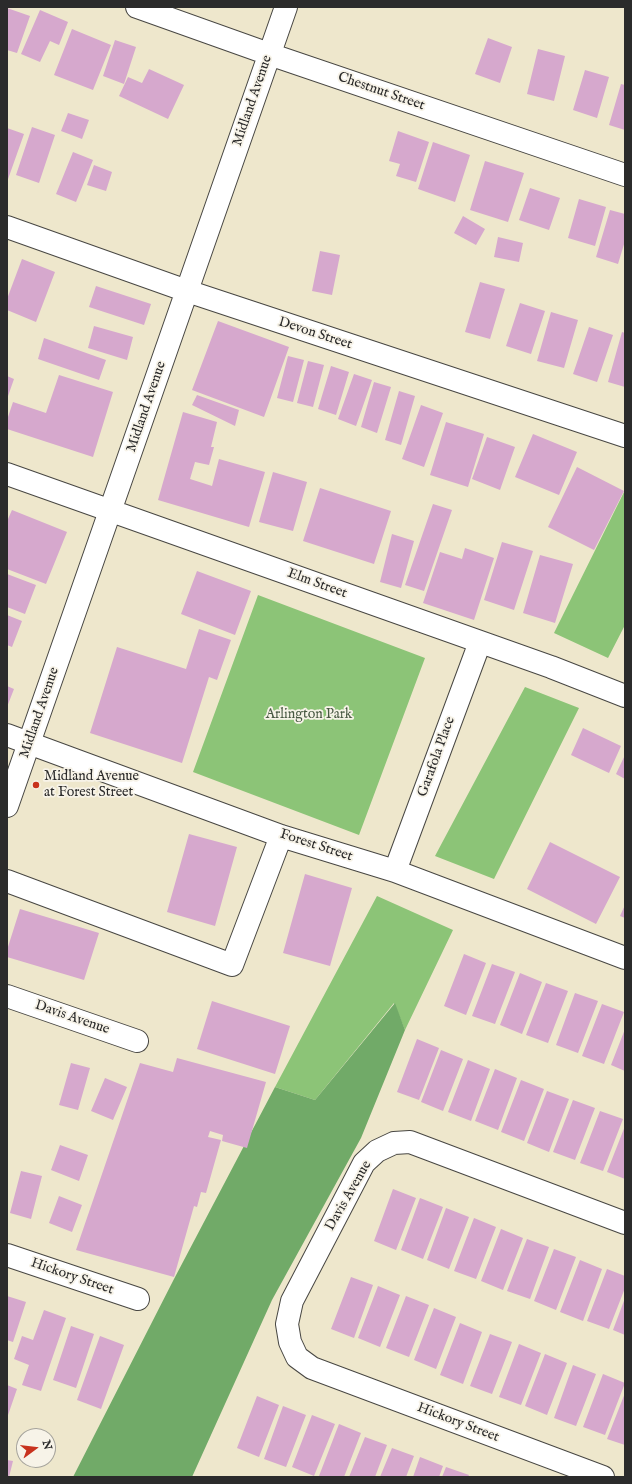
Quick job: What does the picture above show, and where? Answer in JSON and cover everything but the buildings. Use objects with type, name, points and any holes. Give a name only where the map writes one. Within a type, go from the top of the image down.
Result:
[{"type":"street","name":"Chestnut Street","points":[[137,7],[269,54],[625,175]]},
{"type":"street","name":"Midland Avenue","points":[[7,806],[286,7]]},
{"type":"street","name":"Devon Street","points":[[7,226],[187,291],[625,436]]},
{"type":"street","name":"Elm Street","points":[[7,474],[480,642],[625,696]]},
{"type":"street","name":"Garafola Place","points":[[395,871],[480,642]]},
{"type":"street","name":"Forest Street","points":[[7,735],[281,836],[395,871],[625,958]]},
{"type":"street","points":[[7,881],[232,965],[281,836]]},
{"type":"street","name":"Davis Avenue","points":[[7,996],[138,1041]]},
{"type":"street","name":"Davis Avenue","points":[[312,1368],[297,1357],[290,1342],[287,1324],[292,1301],[364,1163],[377,1151],[394,1143],[410,1142],[625,1223]]},
{"type":"street","name":"Hickory Street","points":[[7,1255],[138,1299]]},
{"type":"street","name":"Hickory Street","points":[[312,1368],[603,1477]]},
{"type":"green space","points":[[625,490],[625,625],[608,658],[554,633]]},
{"type":"green space","name":"Arlington Park","points":[[258,595],[425,658],[359,835],[193,772]]},
{"type":"green space","points":[[525,687],[579,708],[494,879],[435,856]]},
{"type":"green space","points":[[377,896],[453,930],[405,1030],[394,1003],[315,1100],[275,1087]]},
{"type":"green space","points":[[395,1003],[405,1030],[361,1138],[272,1300],[192,1477],[73,1477],[174,1279],[275,1087],[315,1100]]},
{"type":"place","name":"Midland Avenue at Forest Street","points":[[36,785]]}]
